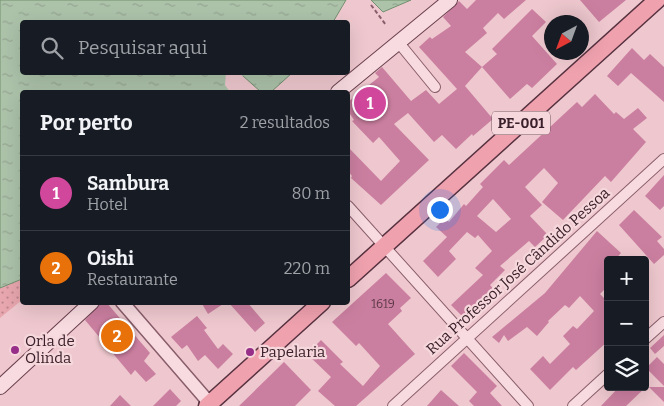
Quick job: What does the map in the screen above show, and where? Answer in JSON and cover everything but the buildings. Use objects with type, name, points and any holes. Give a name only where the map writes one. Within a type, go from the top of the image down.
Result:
[{"type":"main road","points":[[340,90],[450,0]]},
{"type":"main road","name":"PE-001","points":[[350,277],[657,0]]},
{"type":"main road","points":[[0,387],[89,305]]},
{"type":"main road","points":[[210,405],[319,305]]},
{"type":"street","points":[[399,43],[435,87]]},
{"type":"street","name":"Rua Professor José Cândido Pessoa","points":[[392,406],[465,337],[664,159]]},
{"type":"street","points":[[350,208],[528,406]]},
{"type":"street","points":[[125,305],[210,405]]},
{"type":"street","points":[[649,335],[664,322]]},
{"type":"street","points":[[573,406],[604,378]]},
{"type":"path","points":[[371,5],[386,25]]},
{"type":"sand","points":[[20,280],[20,302],[0,318],[0,288]]},
{"type":"water","points":[[0,0],[346,0],[334,20],[20,20],[20,75],[290,75],[273,90],[259,90],[243,76],[230,85],[231,90],[20,90],[20,280],[0,288]]},
{"type":"water","points":[[371,0],[411,0],[383,12]]},
{"type":"pier","points":[[226,75],[242,75],[253,88],[242,79],[233,86],[234,90],[229,90],[225,85]]},
{"type":"place","name":"Sambura","points":[[370,103]]},
{"type":"place","name":"Oishi","points":[[117,336]]},
{"type":"place","name":"Orla de Olinda","points":[[15,350]]},
{"type":"place","name":"Papelaria","points":[[250,352]]}]
